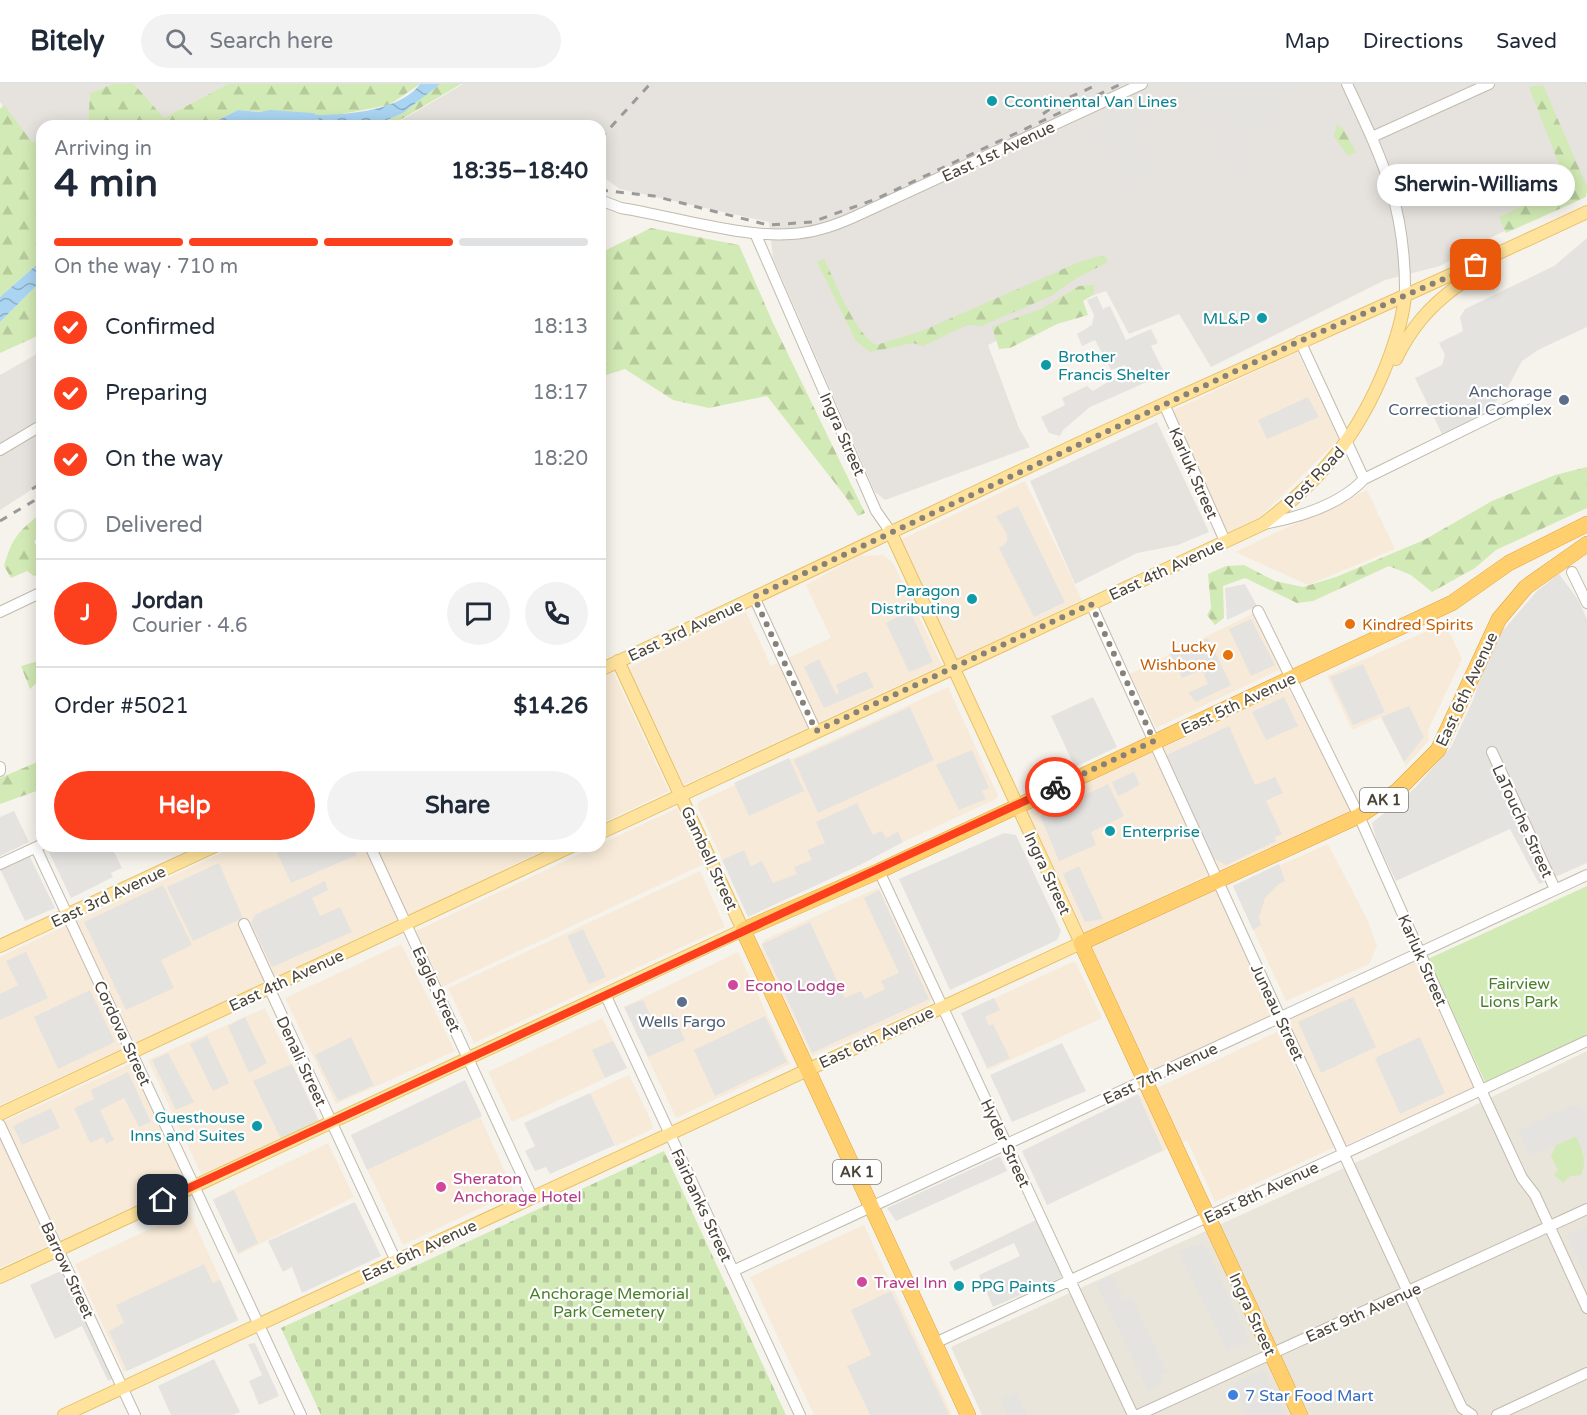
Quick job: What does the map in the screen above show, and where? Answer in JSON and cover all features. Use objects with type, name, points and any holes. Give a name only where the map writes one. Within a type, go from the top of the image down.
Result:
[{"type":"highway","name":"East 5th Avenue","points":[[743,930],[879,871],[1452,603],[1509,564],[1587,524]]},
{"type":"highway","name":"East 6th Avenue","points":[[1081,943],[1359,816],[1397,791],[1438,750],[1499,619],[1526,587],[1587,544]]},
{"type":"highway","name":"Gambell Street","points":[[743,930],[968,1415]]},
{"type":"highway","name":"Ingra Street","points":[[1081,943],[1300,1415]]},
{"type":"main road","name":"East 3rd Avenue","points":[[606,667],[890,531],[1300,341],[1491,258],[1587,212]]},
{"type":"main road","points":[[1347,442],[1375,405],[1416,324],[1434,304],[1478,275],[1491,258]]},
{"type":"main road","name":"Post Road","points":[[1263,524],[1304,491],[1347,442],[1372,402],[1398,334],[1405,295]]},
{"type":"main road","name":"East 4th Avenue","points":[[606,830],[1263,524]]},
{"type":"main road","name":"Ingra Street","points":[[890,531],[1081,943]]},
{"type":"main road","points":[[856,548],[868,549],[887,544],[903,562]]},
{"type":"main road","name":"Gambell Street","points":[[618,662],[743,930]]},
{"type":"main road","name":"East 3rd Avenue","points":[[0,946],[202,852]]},
{"type":"main road","name":"East 4th Avenue","points":[[0,1114],[559,852]]},
{"type":"main road","name":"East 5th Avenue","points":[[0,1277],[743,930]]},
{"type":"main road","name":"East 6th Avenue","points":[[64,1415],[1081,943]]},
{"type":"street","name":"East 1st Avenue","points":[[606,202],[621,208],[755,233],[806,232],[828,228],[1142,84]]},
{"type":"street","name":"Post Road","points":[[1347,84],[1372,137],[1398,210],[1403,237],[1405,295]]},
{"type":"street","points":[[1372,137],[1489,84]]},
{"type":"street","name":"Ingra Street","points":[[755,233],[876,511],[890,531]]},
{"type":"street","points":[[1300,341],[1364,479]]},
{"type":"street","name":"East 4th Avenue","points":[[1263,524],[1292,519],[1353,490],[1364,479],[1533,396]]},
{"type":"street","name":"Karluk Street","points":[[1164,404],[1225,541]]},
{"type":"street","points":[[0,450],[36,429]]},
{"type":"street","points":[[1572,572],[1587,603]]},
{"type":"street","points":[[0,612],[36,595]]},
{"type":"street","points":[[754,597],[816,731]]},
{"type":"street","name":"Juneau Street","points":[[1091,604],[1462,1408],[1472,1415]]},
{"type":"street","name":"Karluk Street","points":[[1258,611],[1359,816],[1522,1178],[1536,1195],[1587,1308]]},
{"type":"street","name":"LaTouche Street","points":[[1492,752],[1555,890]]},
{"type":"street","points":[[0,864],[36,847]]},
{"type":"street","name":"Cordova Street","points":[[41,852],[67,915],[301,1415]]},
{"type":"street","name":"Eagle Street","points":[[373,852],[532,1197]]},
{"type":"street","name":"Hyder Street","points":[[879,871],[1133,1415]]},
{"type":"street","name":"East 7th Avenue","points":[[733,1271],[1587,874]]},
{"type":"street","name":"Denali Street","points":[[244,924],[272,985],[272,994],[396,1261]]},
{"type":"street","name":"Fairbanks Street","points":[[605,994],[800,1415]]},
{"type":"street","name":"East 8th Avenue","points":[[935,1343],[1587,1041]]},
{"type":"street","name":"Barrow Street","points":[[0,1125],[135,1415]]},
{"type":"street","name":"East 9th Avenue","points":[[1138,1415],[1587,1209]]},
{"type":"street","points":[[1497,1415],[1587,1373]]},
{"type":"shaded area","points":[[0,84],[113,84],[90,93],[88,120],[36,120],[36,142],[32,142],[0,102]]},
{"type":"shaded area","points":[[134,84],[228,84],[164,118]]},
{"type":"shaded area","points":[[463,84],[1587,84],[1587,193],[1494,236],[1440,266],[1385,280],[1211,367],[1179,314],[1129,334],[1106,291],[1080,300],[988,345],[1019,428],[1030,447],[885,500],[875,492],[773,258],[769,222],[620,189],[606,179],[606,120],[402,120]]},
{"type":"shaded area","points":[[1188,84],[1306,84],[1281,97],[1290,116],[1245,137],[1245,140],[1238,144],[1249,167],[1232,174],[1214,141],[1226,136],[1225,118],[1209,126]]},
{"type":"shaded area","points":[[1127,105],[1130,113],[1139,109],[1147,127],[1138,132],[1159,175],[1127,189],[1090,122]]},
{"type":"shaded area","points":[[1587,238],[1587,327],[1538,350],[1522,361],[1507,389],[1492,406],[1442,434],[1415,378],[1442,365],[1445,355],[1439,343],[1463,331],[1460,317],[1465,309],[1554,266]]},
{"type":"shaded area","points":[[1097,296],[1103,309],[1110,306],[1126,340],[1151,329],[1158,343],[1151,346],[1165,374],[1090,407],[1063,430],[1060,436],[1049,433],[1041,417],[1065,405],[1062,398],[1087,386],[1093,391],[1111,380],[1130,374],[1125,365],[1111,370],[1095,340],[1082,346],[1077,334],[1092,325],[1094,315],[1087,300]]},
{"type":"shaded area","points":[[1297,352],[1339,439],[1258,519],[1227,533],[1172,411]]},
{"type":"shaded area","points":[[36,354],[36,487],[0,510],[0,375]]},
{"type":"shaded area","points":[[1308,397],[1319,417],[1267,439],[1258,420]]},
{"type":"shaded area","points":[[1157,422],[1209,532],[1178,545],[1137,553],[1075,584],[1030,481]]},
{"type":"shaded area","points":[[1025,481],[1082,600],[955,660],[900,540]]},
{"type":"shaded area","points":[[1367,490],[1395,549],[1308,585],[1235,552]]},
{"type":"shaded area","points":[[1018,506],[1065,602],[1034,617],[999,548],[1007,542],[1007,534],[996,516]]},
{"type":"shaded area","points":[[883,555],[893,563],[942,665],[684,785],[627,668],[746,612],[771,666],[831,638],[806,585],[858,556]]},
{"type":"shaded area","points":[[1559,574],[1577,598],[1587,619],[1587,863],[1539,884],[1510,829],[1396,881],[1377,842],[1372,823],[1415,788],[1451,747],[1474,698],[1485,663],[1501,633],[1537,591]]},
{"type":"shaded area","points":[[1245,584],[1257,606],[1227,620],[1225,588]]},
{"type":"shaded area","points":[[910,610],[933,662],[909,672],[886,623]]},
{"type":"shaded area","points":[[1258,611],[1285,667],[1156,728],[1130,674]]},
{"type":"shaded area","points":[[1251,619],[1275,665],[1251,676],[1229,629]]},
{"type":"shaded area","points":[[1445,623],[1462,659],[1428,730],[1429,740],[1406,766],[1381,717],[1352,730],[1327,676]]},
{"type":"shaded area","points":[[1208,638],[1231,685],[1196,702],[1188,693],[1208,684],[1202,670],[1182,678],[1170,654]]},
{"type":"shaded area","points":[[819,659],[836,694],[839,693],[836,685],[866,671],[874,687],[824,708],[804,667]]},
{"type":"shaded area","points":[[1363,664],[1385,712],[1353,725],[1330,677]]},
{"type":"shaded area","points":[[613,672],[669,791],[606,821],[606,675]]},
{"type":"shaded area","points":[[948,687],[998,796],[996,799],[748,914],[697,806],[698,802]]},
{"type":"shaded area","points":[[1288,688],[1352,811],[1218,870],[1163,748]]},
{"type":"shaded area","points":[[1093,697],[1117,747],[1075,767],[1051,716]]},
{"type":"shaded area","points":[[1284,697],[1298,726],[1266,740],[1252,712]]},
{"type":"shaded area","points":[[1409,706],[1424,737],[1404,762],[1381,717]]},
{"type":"shaded area","points":[[910,707],[934,760],[818,813],[794,760]]},
{"type":"shaded area","points":[[1229,726],[1255,785],[1275,777],[1283,793],[1266,801],[1282,834],[1275,837],[1276,841],[1226,865],[1211,857],[1167,755]]},
{"type":"shaded area","points":[[972,750],[989,788],[982,791],[986,799],[959,810],[936,765]]},
{"type":"shaded area","points":[[1153,750],[1209,874],[1085,933],[1027,810]]},
{"type":"shaded area","points":[[789,758],[804,791],[749,816],[734,783]]},
{"type":"shaded area","points":[[1134,772],[1140,785],[1118,796],[1112,782]]},
{"type":"shaded area","points":[[1108,784],[1124,816],[1091,832],[1096,845],[1059,861],[1040,816]]},
{"type":"shaded area","points":[[857,803],[873,835],[882,831],[886,838],[898,832],[903,842],[862,864],[748,917],[722,860],[744,850],[751,866],[762,861],[773,883],[797,874],[794,867],[812,860],[807,850],[825,843],[816,822]]},
{"type":"shaded area","points":[[677,808],[704,864],[442,987],[416,931],[584,852],[606,852],[606,841]]},
{"type":"shaded area","points":[[14,811],[29,842],[0,856],[0,817]]},
{"type":"shaded area","points":[[1004,833],[1016,835],[1061,931],[1057,940],[950,990],[899,879]]},
{"type":"shaded area","points":[[1328,844],[1367,919],[1377,946],[1369,964],[1286,1001],[1233,886]]},
{"type":"shaded area","points":[[49,852],[114,852],[122,868],[111,873],[113,877],[71,898]]},
{"type":"shaded area","points":[[223,852],[367,852],[398,919],[135,1044],[76,921]]},
{"type":"shaded area","points":[[277,852],[355,852],[357,855],[291,883]]},
{"type":"shaded area","points":[[378,852],[540,852],[407,916]]},
{"type":"shaded area","points":[[29,855],[55,908],[25,921],[0,869]]},
{"type":"shaded area","points":[[219,863],[243,918],[193,941],[167,887]]},
{"type":"shaded area","points":[[1279,864],[1285,881],[1265,898],[1259,917],[1261,925],[1253,930],[1233,886]]},
{"type":"shaded area","points":[[1079,866],[1103,919],[1085,922],[1063,874]]},
{"type":"shaded area","points":[[700,871],[725,927],[474,1043],[448,988]]},
{"type":"shaded area","points":[[325,881],[328,890],[312,898],[320,916],[340,907],[352,932],[272,967],[251,923],[255,915]]},
{"type":"shaded area","points":[[163,885],[192,945],[161,960],[174,988],[126,1010],[84,922]]},
{"type":"shaded area","points":[[877,888],[932,998],[927,1006],[812,1056],[761,950],[762,944],[764,940]]},
{"type":"shaded area","points":[[1215,889],[1273,1016],[1151,1072],[1090,947]]},
{"type":"shaded area","points":[[879,890],[929,999],[812,1053],[762,944],[810,922],[845,998],[861,991],[865,999],[885,989],[881,981],[899,973],[864,898]]},
{"type":"shaded area","points":[[67,925],[124,1048],[0,1105],[0,957]]},
{"type":"shaded area","points":[[583,929],[606,977],[589,984],[567,936]]},
{"type":"shaded area","points":[[401,944],[455,1051],[336,1104],[285,998]]},
{"type":"shaded area","points":[[26,952],[48,998],[0,1020],[0,994],[18,985],[6,961]]},
{"type":"shaded area","points":[[738,952],[790,1064],[676,1118],[624,1007]]},
{"type":"shaded area","points":[[1072,962],[1076,963],[1102,1018],[988,1070],[963,1015],[965,1012]]},
{"type":"shaded area","points":[[1415,962],[1475,1087],[1346,1145],[1288,1020]]},
{"type":"shaded area","points":[[90,990],[115,1042],[58,1069],[34,1017]]},
{"type":"shaded area","points":[[1353,997],[1376,1047],[1321,1073],[1298,1022]]},
{"type":"shaded area","points":[[994,998],[1000,1010],[985,1017],[989,1026],[993,1024],[1010,1058],[987,1068],[961,1013]]},
{"type":"shaded area","points":[[643,1000],[654,1023],[673,1014],[685,1040],[648,1057],[624,1007]]},
{"type":"shaded area","points":[[265,1008],[319,1121],[202,1176],[148,1060]]},
{"type":"shaded area","points":[[765,1016],[787,1062],[715,1096],[694,1050]]},
{"type":"shaded area","points":[[245,1017],[267,1063],[249,1073],[228,1026]]},
{"type":"shaded area","points":[[602,1018],[627,1068],[512,1122],[488,1072]]},
{"type":"shaded area","points":[[1277,1032],[1335,1147],[1215,1202],[1187,1140],[1047,1205],[1022,1151]]},
{"type":"shaded area","points":[[207,1036],[229,1083],[213,1091],[190,1044]]},
{"type":"shaded area","points":[[351,1037],[374,1085],[338,1101],[315,1055]]},
{"type":"shaded area","points":[[1420,1037],[1445,1093],[1400,1114],[1375,1058]]},
{"type":"shaded area","points":[[613,1041],[627,1068],[605,1078],[592,1050]]},
{"type":"shaded area","points":[[1062,1043],[1086,1091],[1012,1122],[990,1075]]},
{"type":"shaded area","points":[[1587,1051],[1587,1415],[982,1415],[951,1347],[1368,1157]]},
{"type":"shaded area","points":[[168,1053],[194,1102],[176,1110],[152,1060]]},
{"type":"shaded area","points":[[132,1063],[187,1181],[61,1241],[3,1122]]},
{"type":"shaded area","points":[[292,1064],[319,1121],[281,1139],[253,1081]]},
{"type":"shaded area","points":[[128,1072],[151,1122],[139,1127],[124,1098],[100,1110],[114,1140],[106,1144],[103,1137],[90,1143],[74,1108],[94,1099],[91,1090]]},
{"type":"shaded area","points":[[629,1075],[653,1125],[652,1129],[616,1146],[590,1093]]},
{"type":"shaded area","points":[[465,1080],[482,1116],[367,1170],[351,1135]]},
{"type":"shaded area","points":[[465,1083],[514,1192],[403,1245],[351,1135]]},
{"type":"shaded area","points":[[590,1093],[615,1145],[550,1174],[546,1167],[535,1171],[525,1151],[535,1146],[524,1123]]},
{"type":"shaded area","points":[[1138,1094],[1163,1150],[1047,1205],[1022,1151]]},
{"type":"shaded area","points":[[1574,1104],[1587,1111],[1587,1160],[1576,1136],[1530,1157],[1518,1130]]},
{"type":"shaded area","points":[[51,1108],[60,1128],[22,1145],[13,1126]]},
{"type":"shaded area","points":[[0,1136],[50,1245],[0,1268]]},
{"type":"shaded area","points":[[328,1143],[354,1197],[238,1255],[213,1199]]},
{"type":"shaded area","points":[[1000,1156],[1007,1171],[896,1221],[887,1208]]},
{"type":"shaded area","points":[[234,1190],[258,1243],[238,1253],[213,1200]]},
{"type":"shaded area","points":[[355,1202],[381,1256],[302,1293],[292,1267],[283,1272],[268,1241]]},
{"type":"shaded area","points":[[189,1211],[239,1320],[124,1372],[75,1264]]},
{"type":"shaded area","points":[[1036,1220],[1062,1277],[993,1307],[979,1275],[1020,1256],[1014,1243],[954,1271],[949,1262]]},
{"type":"shaded area","points":[[864,1225],[952,1415],[814,1415],[750,1277]]},
{"type":"shaded area","points":[[1587,1226],[1587,1272],[1584,1273],[1566,1235]]},
{"type":"shaded area","points":[[1204,1243],[1250,1342],[1227,1350],[1178,1251]]},
{"type":"shaded area","points":[[204,1264],[213,1283],[220,1280],[238,1320],[127,1371],[109,1331],[124,1323],[116,1305]]},
{"type":"shaded area","points":[[65,1269],[116,1377],[108,1381],[82,1326],[55,1339],[30,1285]]},
{"type":"shaded area","points":[[1113,1276],[1124,1299],[1131,1296],[1167,1372],[1160,1375],[1163,1384],[1148,1391],[1096,1283]]},
{"type":"shaded area","points":[[891,1291],[949,1415],[870,1415],[847,1366],[871,1355],[851,1310]]},
{"type":"shaded area","points":[[255,1343],[279,1396],[259,1405],[249,1381],[262,1375],[248,1344]]},
{"type":"shaded area","points":[[214,1359],[240,1412],[233,1415],[171,1415],[158,1386]]},
{"type":"shaded area","points":[[1264,1369],[1285,1415],[1246,1415],[1232,1384]]},
{"type":"shaded area","points":[[1016,1392],[1027,1415],[1008,1415],[1000,1399]]},
{"type":"green space","points":[[113,84],[134,84],[164,118],[228,84],[420,84],[389,105],[326,117],[238,110],[219,120],[88,120],[90,93]]},
{"type":"green space","points":[[440,84],[461,84],[400,120],[387,120],[403,113]]},
{"type":"green space","points":[[1543,85],[1587,187],[1586,197],[1506,233],[1499,217],[1567,185],[1529,87]]},
{"type":"green space","points":[[4,105],[32,142],[36,142],[36,265],[0,297],[0,109]]},
{"type":"green space","points":[[1337,124],[1343,129],[1356,152],[1348,156],[1334,136]]},
{"type":"green space","points":[[651,228],[739,245],[773,323],[865,513],[858,516],[767,396],[709,408],[673,400],[625,369],[606,375],[606,250]]},
{"type":"green space","points":[[1104,255],[1108,262],[1075,279],[1051,296],[982,326],[967,325],[923,346],[913,343],[870,352],[856,341],[817,262],[824,259],[853,318],[868,339],[876,345],[922,331],[1079,262]]},
{"type":"green space","points":[[1095,285],[1093,295],[1083,301],[1088,315],[1057,324],[1010,348],[999,349],[992,327],[1043,308],[1079,286]]},
{"type":"green space","points":[[36,286],[36,337],[0,353],[0,322]]},
{"type":"green space","points":[[1587,467],[1587,508],[1496,550],[1475,568],[1432,592],[1411,575],[1389,566],[1313,601],[1297,603],[1245,578],[1223,586],[1224,618],[1215,625],[1207,615],[1211,608],[1208,574],[1226,566],[1244,565],[1275,581],[1303,587],[1336,577],[1424,540],[1492,501],[1555,475]]},
{"type":"green space","points":[[36,518],[36,540],[34,541],[36,575],[27,571],[11,578],[4,566],[13,541]]},
{"type":"green space","points":[[36,662],[36,684],[30,689],[21,666]]},
{"type":"green space","points":[[36,763],[36,791],[0,804],[0,778]]},
{"type":"green space","name":"Fairview Lions Park","points":[[1587,886],[1587,1035],[1486,1084],[1428,959]]},
{"type":"green space","points":[[1576,1136],[1581,1146],[1583,1170],[1581,1175],[1570,1176],[1563,1183],[1554,1175],[1558,1170],[1551,1156],[1556,1145]]},
{"type":"green space","name":"Anchorage Memorial Park Cemetery","points":[[664,1151],[786,1415],[321,1415],[281,1328]]},
{"type":"water","points":[[420,84],[440,84],[403,113],[387,120],[289,120],[291,114],[341,114],[379,108],[410,94]]},
{"type":"water","points":[[238,110],[282,114],[280,120],[219,120]]},
{"type":"water","points":[[36,265],[36,286],[0,322],[0,297]]},
{"type":"waterway","points":[[262,120],[270,118],[297,120]]},
{"type":"railway","points":[[606,132],[650,84]]},
{"type":"railway","points":[[1043,114],[1059,102],[1099,84]]},
{"type":"railway","points":[[606,191],[654,196],[768,225],[812,222],[876,199],[1121,84]]},
{"type":"railway","points":[[32,489],[36,487]]},
{"type":"railway","points":[[0,521],[36,500]]},
{"type":"way so far","points":[[1055,787],[1154,741],[1091,604],[816,731],[754,597],[899,527],[1300,341],[1476,265]]},
{"type":"place","name":"Ccontinental Van Lines","points":[[992,101]]},
{"type":"place","name":"Sherwin-Williams","points":[[1476,265]]},
{"type":"place","name":"ML&P","points":[[1262,318]]},
{"type":"place","name":"Brother Francis Shelter","points":[[1046,365]]},
{"type":"place","name":"Anchorage Correctional Complex","points":[[1564,400]]},
{"type":"place","name":"Paragon Distributing","points":[[972,599]]},
{"type":"place","name":"Kindred Spirits","points":[[1350,624]]},
{"type":"place","name":"Lucky Wishbone","points":[[1228,655]]},
{"type":"place","name":"Enterprise","points":[[1110,831]]},
{"type":"place","name":"Econo Lodge","points":[[733,985]]},
{"type":"place","name":"Wells Fargo","points":[[682,1002]]},
{"type":"place","name":"Guesthouse Inns and Suites","points":[[257,1126]]},
{"type":"place","name":"Sheraton Anchorage Hotel","points":[[441,1187]]},
{"type":"place","name":"Travel Inn","points":[[862,1282]]},
{"type":"place","name":"PPG Paints","points":[[959,1286]]},
{"type":"place","name":"7 Star Food Mart","points":[[1233,1395]]},
{"type":"route","points":[[163,1200],[743,930],[879,871],[1055,787]]}]
